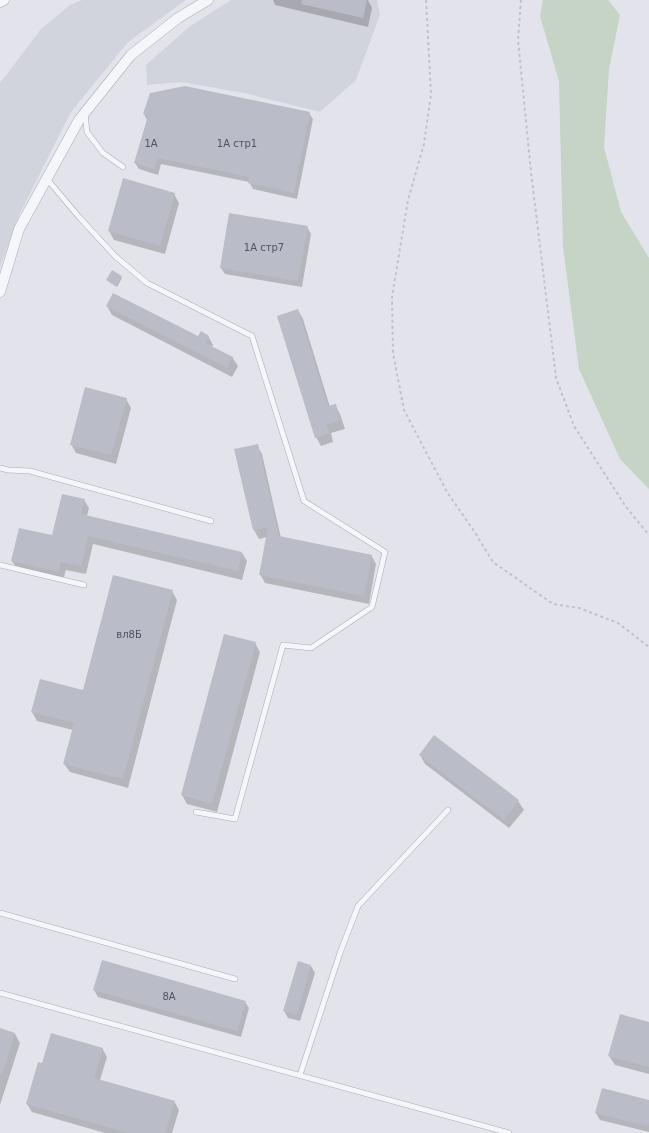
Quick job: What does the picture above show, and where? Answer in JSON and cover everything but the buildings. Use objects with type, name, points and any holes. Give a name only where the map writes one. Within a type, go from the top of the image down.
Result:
[{"type":"street","points":[[0,2],[4,0]]},
{"type":"street","points":[[1,287],[19,229],[79,120],[132,55],[178,18],[208,0]]},
{"type":"lane","points":[[85,114],[87,132],[103,153],[123,167]]},
{"type":"lane","points":[[47,179],[115,256],[147,283],[252,336],[304,501],[386,552],[372,607],[311,648],[283,645],[235,820],[196,812]]},
{"type":"lane","points":[[0,468],[30,471],[211,521]]},
{"type":"lane","points":[[0,565],[84,585]]},
{"type":"lane","points":[[300,1075],[340,953],[358,906],[448,810]]},
{"type":"lane","points":[[0,913],[235,979]]},
{"type":"lane","points":[[0,993],[509,1133]]},
{"type":"path","points":[[426,0],[431,94],[424,144],[408,200],[392,297],[393,353],[404,410],[447,492],[493,562],[554,604],[579,608],[618,623],[649,647]]},
{"type":"path","points":[[521,0],[518,40],[531,172],[556,378],[574,426],[626,507],[649,535]]},
{"type":"shaded area","points":[[82,0],[186,0],[128,42],[71,112],[19,215],[0,267],[0,83],[41,29],[70,5]]},
{"type":"shaded area","points":[[231,0],[377,0],[380,15],[356,80],[320,112],[244,93],[181,82],[147,85],[146,65],[189,27]]},
{"type":"green space","points":[[543,0],[608,0],[620,15],[609,69],[604,147],[621,212],[649,258],[649,489],[620,459],[579,369],[563,247],[559,81],[540,16]]}]
